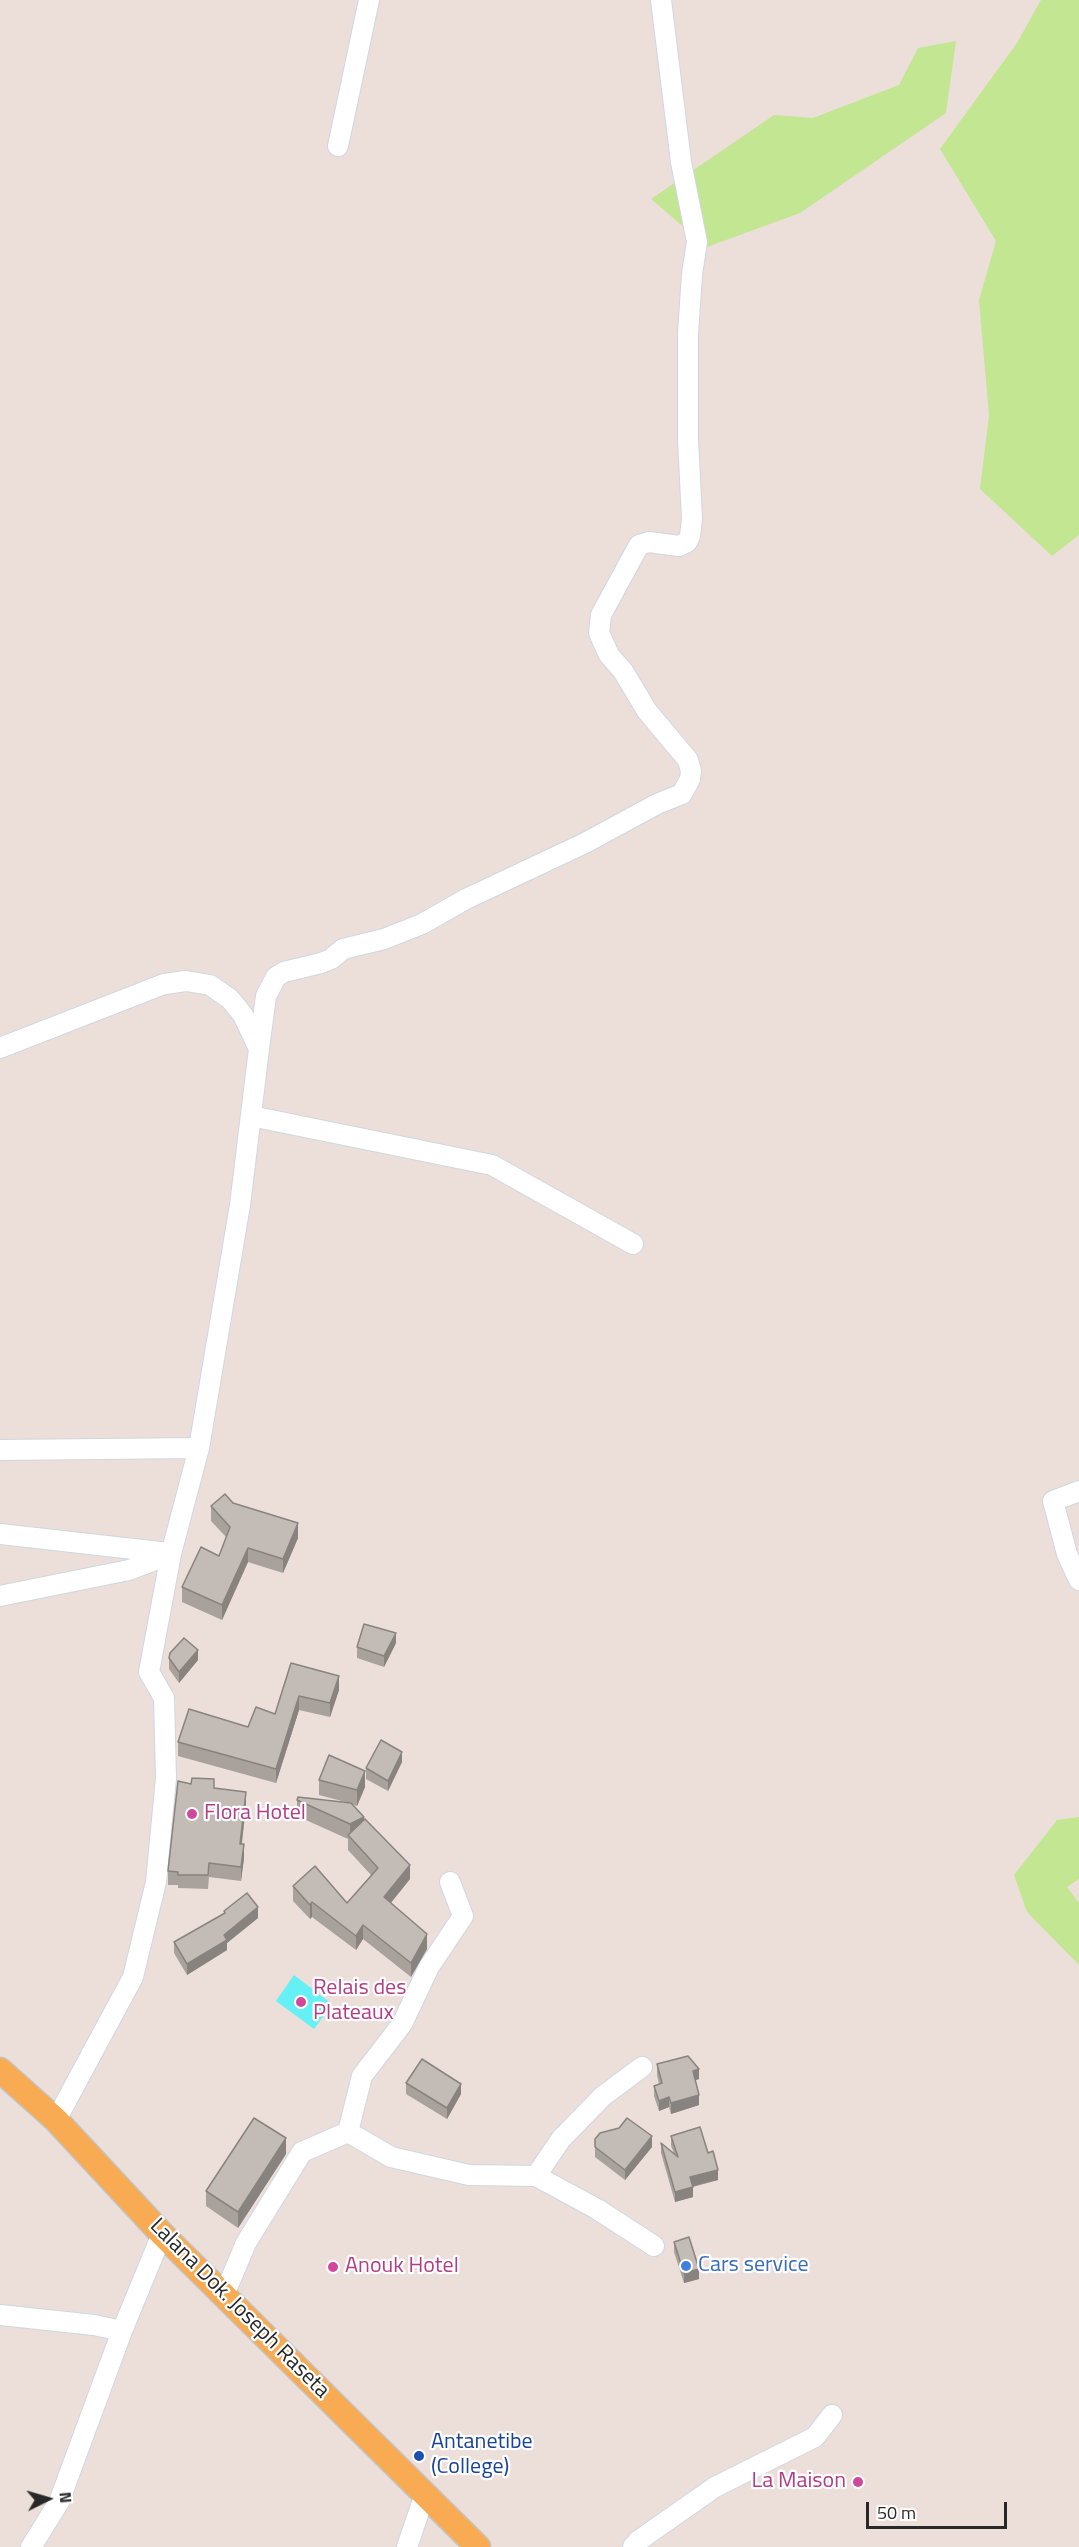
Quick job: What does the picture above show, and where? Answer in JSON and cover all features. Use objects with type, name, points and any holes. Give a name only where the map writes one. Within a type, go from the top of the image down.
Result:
[{"type":"main road","name":"Lalana Dok. Joseph Raseta","points":[[0,2070],[56,2120],[162,2234],[478,2547]]},
{"type":"street","points":[[338,146],[369,0]]},
{"type":"street","points":[[56,2120],[133,1977],[156,1882],[166,1778],[164,1698],[149,1672],[171,1554],[199,1448],[240,1205],[266,996],[276,977],[284,972],[321,963],[331,959],[343,949],[384,939],[422,924],[466,899],[585,843],[657,804],[682,794],[690,779],[692,771],[688,760],[647,711],[623,671],[609,655],[599,633],[601,615],[639,545],[649,542],[679,546],[687,542],[690,536],[692,519],[688,439],[688,334],[692,274],[697,242],[681,162],[661,0]]},
{"type":"street","points":[[0,1048],[164,984],[186,981],[210,985],[230,999],[243,1016],[259,1049]]},
{"type":"street","points":[[251,1116],[492,1165],[633,1244]]},
{"type":"street","points":[[0,1450],[199,1448]]},
{"type":"street","points":[[1079,1491],[1053,1501],[1067,1554],[1079,1580]]},
{"type":"street","points":[[0,1534],[171,1554]]},
{"type":"street","points":[[0,1596],[129,1570],[171,1554]]},
{"type":"street","points":[[348,2132],[362,2076],[402,2024],[429,1967],[463,1916],[450,1882]]},
{"type":"street","points":[[536,2176],[561,2139],[603,2096],[642,2067]]},
{"type":"street","points":[[348,2132],[391,2157],[469,2175],[536,2176],[597,2209],[654,2246]]},
{"type":"street","points":[[224,2295],[246,2243],[302,2152],[348,2132]]},
{"type":"street","points":[[31,2547],[58,2502],[122,2331],[162,2234]]},
{"type":"street","points":[[0,2315],[94,2325],[122,2331]]},
{"type":"street","points":[[633,2547],[638,2541],[715,2487],[815,2437],[832,2415]]},
{"type":"street","points":[[407,2547],[425,2494]]},
{"type":"green space","points":[[1041,0],[1079,0],[1079,535],[1052,556],[980,489],[989,415],[979,300],[996,241],[940,149],[1017,43]]},
{"type":"green space","points":[[956,41],[946,113],[800,213],[707,247],[651,199],[774,115],[813,118],[899,85],[918,48]]},
{"type":"green space","points":[[1079,1817],[1079,1879],[1067,1887],[1079,1903],[1079,1965],[1027,1912],[1014,1875],[1057,1820]]},
{"type":"water","points":[[294,1975],[332,2004],[314,2029],[276,2001]]},
{"type":"building","points":[[225,1494],[233,1503],[298,1523],[283,1559],[248,1548],[222,1605],[182,1587],[201,1547],[219,1556],[230,1527],[211,1506]]},
{"type":"building","points":[[364,1624],[396,1633],[384,1656],[357,1647]]},
{"type":"building","points":[[184,1638],[198,1650],[179,1672],[169,1658],[170,1653]]},
{"type":"building","points":[[291,1663],[339,1676],[330,1703],[299,1696],[276,1769],[178,1742],[189,1709],[248,1727],[256,1707],[275,1714]]},
{"type":"building","points":[[381,1740],[402,1752],[388,1781],[366,1768]]},
{"type":"building","points":[[329,1755],[365,1771],[357,1790],[319,1780]]},
{"type":"building","points":[[192,1778],[214,1779],[214,1788],[246,1792],[240,1844],[244,1844],[241,1867],[209,1863],[208,1875],[178,1875],[178,1872],[168,1871],[178,1781],[191,1784]]},
{"type":"building","points":[[298,1797],[351,1803],[364,1817],[350,1824],[297,1800]]},
{"type":"building","points":[[365,1819],[410,1865],[384,1897],[427,1934],[411,1963],[363,1925],[356,1936],[312,1902],[310,1905],[293,1886],[315,1866],[347,1903],[378,1868],[348,1835]]},
{"type":"building","points":[[247,1893],[258,1907],[224,1935],[227,1940],[187,1964],[174,1942],[225,1913],[224,1911]]},
{"type":"building","points":[[688,2056],[699,2069],[693,2071],[699,2095],[671,2103],[669,2097],[659,2101],[654,2086],[662,2083],[657,2064]]},
{"type":"building","points":[[422,2059],[461,2084],[447,2108],[406,2083]]},
{"type":"building","points":[[254,2118],[286,2138],[238,2212],[206,2191]]},
{"type":"building","points":[[627,2118],[652,2136],[625,2170],[595,2147],[595,2139],[600,2133],[619,2128]]},
{"type":"building","points":[[700,2127],[708,2153],[713,2151],[718,2170],[690,2177],[693,2187],[675,2192],[661,2143],[678,2157],[671,2136]]},
{"type":"building","points":[[689,2237],[699,2269],[684,2273],[674,2242]]},
{"type":"place","name":"Flora Hotel","points":[[192,1814]]},
{"type":"place","name":"Relais des Plateaux","points":[[301,2002]]},
{"type":"place","name":"Cars service","points":[[686,2266]]},
{"type":"place","name":"Anouk Hotel","points":[[333,2267]]},
{"type":"place","name":"Antanetibe (College)","points":[[419,2456]]},
{"type":"place","name":"La Maison","points":[[858,2482]]}]
